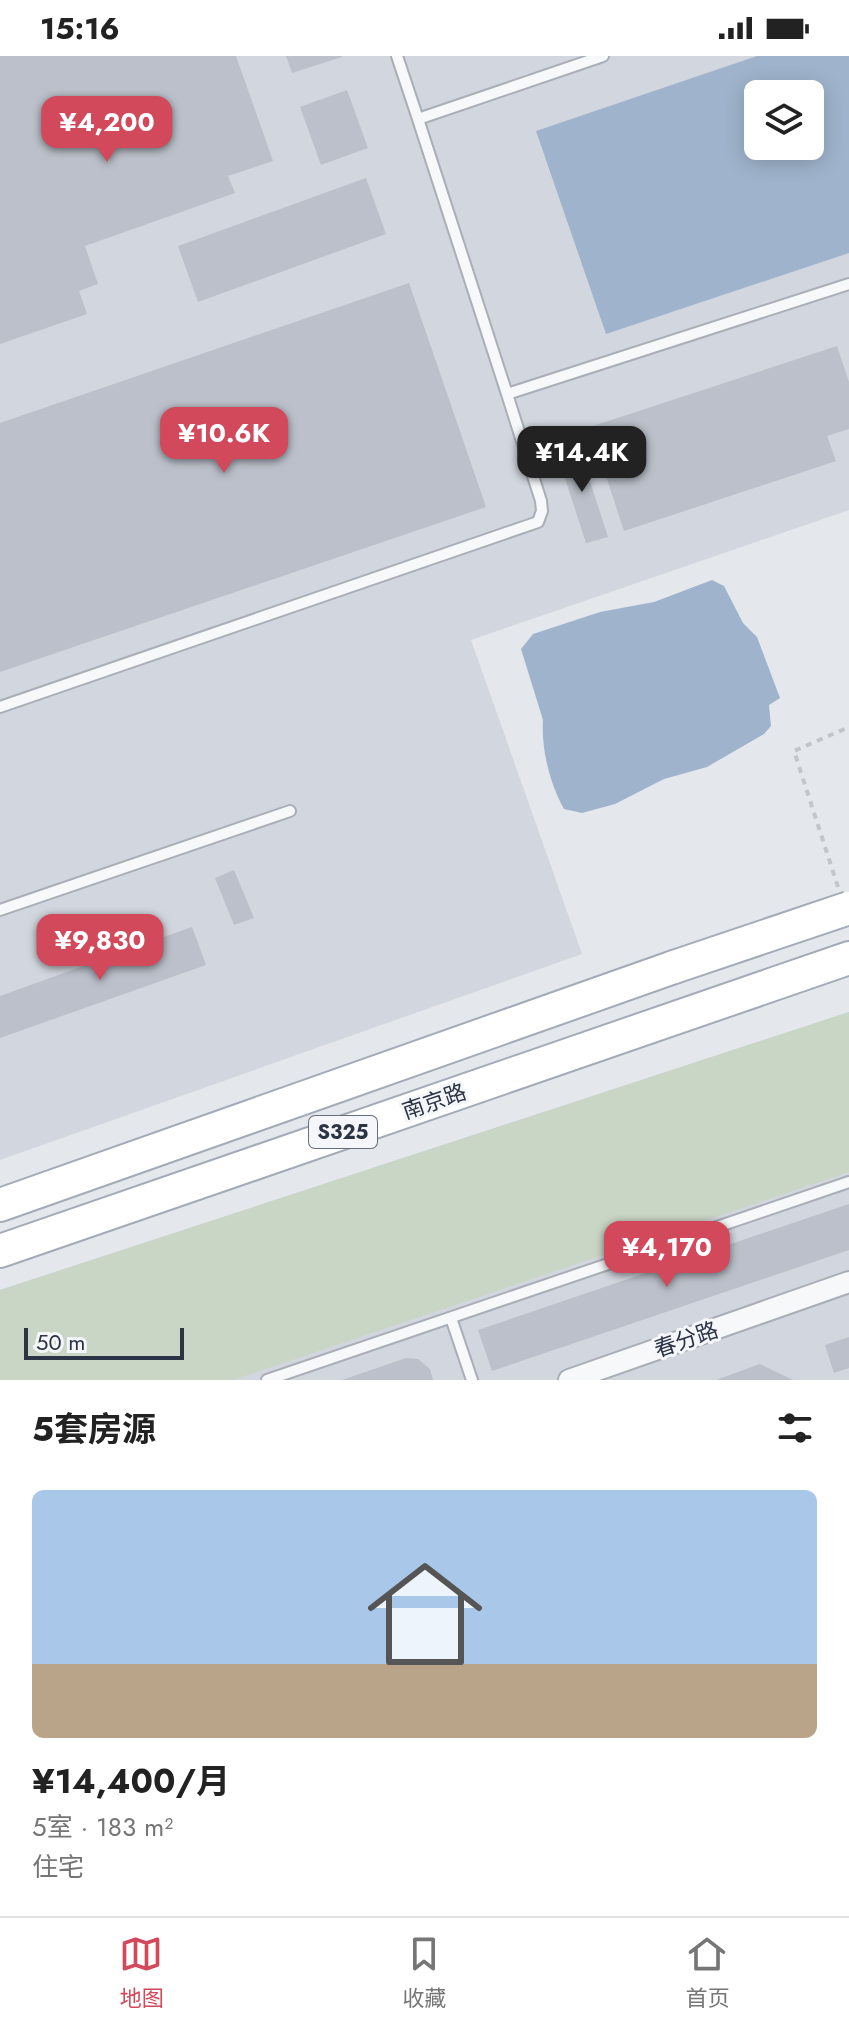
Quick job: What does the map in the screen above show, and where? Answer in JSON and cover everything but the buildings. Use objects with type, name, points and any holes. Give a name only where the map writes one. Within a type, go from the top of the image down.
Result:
[{"type":"main road","name":"S325","points":[[0,1205],[674,967],[844,901]]},
{"type":"main road","name":"南京路","points":[[0,1251],[849,958]]},
{"type":"street","name":"春分路","points":[[569,1380],[849,1282]]},
{"type":"lane","points":[[0,707],[538,522],[542,511],[541,501],[397,56]]},
{"type":"lane","points":[[418,119],[603,56]]},
{"type":"lane","points":[[507,394],[849,284]]},
{"type":"lane","points":[[0,910],[290,811]]},
{"type":"lane","points":[[267,1380],[849,1182]]},
{"type":"lane","points":[[451,1318],[472,1380]]},
{"type":"path","points":[[844,901],[794,751],[849,727]]},
{"type":"shaded area","points":[[0,56],[847,56],[849,510],[471,640],[582,954],[0,1160]]},
{"type":"shaded area","points":[[849,1012],[849,1380],[0,1380],[0,1290]]},
{"type":"green space","points":[[849,1012],[849,1172],[233,1380],[0,1380],[0,1290]]},
{"type":"water","points":[[757,56],[849,56],[849,253],[606,334],[536,131]]},
{"type":"water","points":[[712,580],[724,586],[743,623],[757,637],[780,698],[769,705],[771,726],[764,734],[707,767],[664,779],[615,804],[582,813],[564,809],[548,766],[543,743],[543,720],[521,649],[533,634],[600,612],[654,602]]}]
